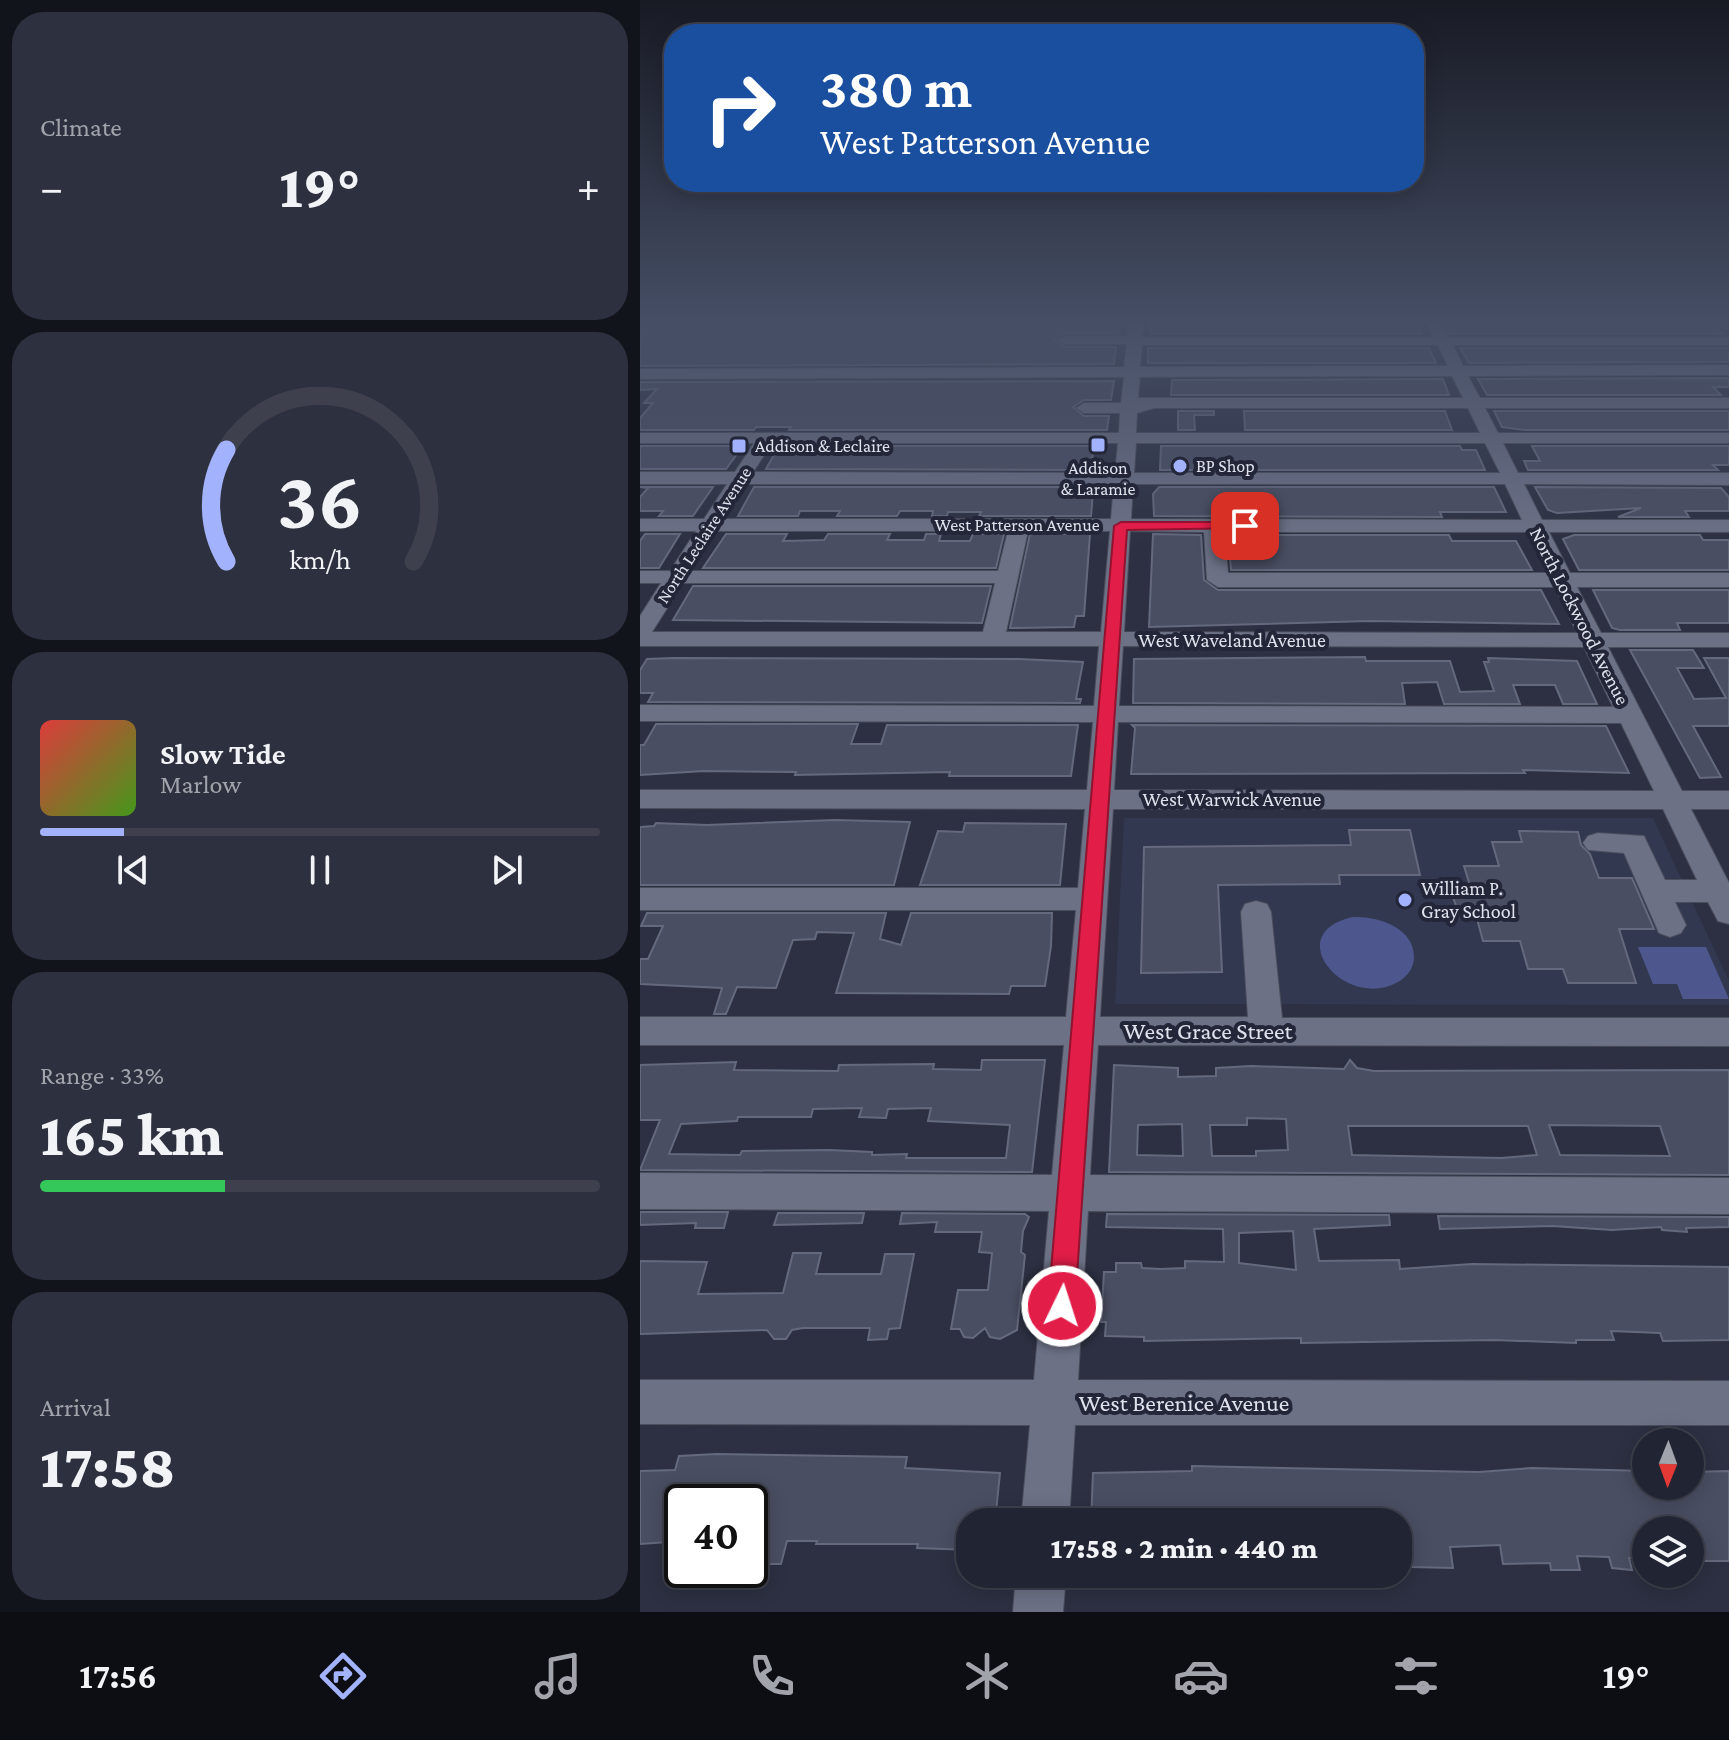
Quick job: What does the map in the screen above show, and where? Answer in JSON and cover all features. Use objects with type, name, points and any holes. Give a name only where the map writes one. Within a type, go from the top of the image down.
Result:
[{"type":"street","points":[[1046,1508],[1131,394]]},
{"type":"street","name":"North Lockwood Avenue","points":[[1469,394],[1725,904]]},
{"type":"street","points":[[1084,408],[1130,405],[1729,403]]},
{"type":"street","points":[[1124,473],[1154,468],[1158,408],[1130,405]]},
{"type":"street","points":[[1204,474],[1219,407]]},
{"type":"street","points":[[640,438],[1128,432],[1729,438]]},
{"type":"street","name":"North Leclaire Avenue","points":[[640,633],[767,437]]},
{"type":"street","points":[[640,478],[1124,473],[1729,479]]},
{"type":"street","name":"West Patterson Avenue","points":[[640,525],[1729,526]]},
{"type":"street","points":[[993,640],[1019,526]]},
{"type":"street","points":[[1214,526],[1218,580],[1729,580]]},
{"type":"street","points":[[640,577],[1008,577]]},
{"type":"street","name":"West Waveland Avenue","points":[[640,639],[1729,640]]},
{"type":"street","points":[[640,713],[1630,715]]},
{"type":"street","name":"West Warwick Avenue","points":[[640,799],[1729,800]]},
{"type":"street","points":[[1598,843],[1634,843],[1670,925]]},
{"type":"street","points":[[1655,891],[1725,904]]},
{"type":"street","points":[[640,899],[1092,899]]},
{"type":"street","points":[[1256,912],[1266,1031]]},
{"type":"street","name":"West Grace Street","points":[[640,1031],[1729,1032]]},
{"type":"street","points":[[640,1191],[1729,1196]]},
{"type":"street","name":"West Berenice Avenue","points":[[640,1402],[1729,1403]]},
{"type":"street","points":[[1038,1612],[1040,1588]]},
{"type":"shaded area","name":"William P. Gray School","points":[[1124,818],[1653,818],[1729,981],[1729,1005],[1115,1004]]},
{"type":"shaded area","points":[[1353,917],[1383,921],[1408,938],[1414,961],[1404,978],[1378,988],[1358,987],[1341,979],[1328,967],[1321,953],[1321,938],[1332,926]]},
{"type":"shaded area","points":[[1638,947],[1706,947],[1729,999],[1683,999],[1677,984],[1653,984]]},
{"type":"building","points":[[652,394],[1112,394],[1111,400],[1084,400],[1073,407],[1084,416],[1109,416],[1107,430],[789,430],[791,427],[756,427],[754,430],[640,430],[640,418],[653,403],[644,403]]},
{"type":"building","points":[[1449,394],[1449,395],[1171,395]]},
{"type":"building","points":[[1487,394],[1721,395],[1487,395]]},
{"type":"building","points":[[1178,411],[1214,411],[1214,415],[1194,415],[1195,430],[1178,430]]},
{"type":"building","points":[[1244,411],[1445,411],[1452,430],[1245,430]]},
{"type":"building","points":[[1494,411],[1729,411],[1729,430],[1524,430],[1502,427]]},
{"type":"building","points":[[640,446],[743,446],[726,469],[640,469]]},
{"type":"building","points":[[779,446],[1094,446],[1092,460],[1096,460],[1095,470],[766,469]]},
{"type":"building","points":[[1161,446],[1460,446],[1462,450],[1476,450],[1485,470],[1160,470]]},
{"type":"building","points":[[1532,446],[1729,446],[1729,465],[1713,465],[1718,470],[1528,470],[1524,461],[1540,461]]},
{"type":"building","points":[[640,487],[713,487],[693,516],[659,516],[663,511],[640,511],[640,497],[648,488]]},
{"type":"building","points":[[754,487],[1093,487],[1091,516],[979,516],[981,512],[948,512],[947,516],[932,516],[933,511],[900,511],[897,516],[837,516],[840,511],[800,511],[798,516],[738,516]]},
{"type":"building","points":[[1159,487],[1494,487],[1506,512],[1440,512],[1442,517],[1154,516],[1153,494]]},
{"type":"building","points":[[1535,487],[1721,488],[1729,497],[1729,511],[1685,511],[1689,517],[1618,517],[1641,508],[1557,513],[1548,510]]},
{"type":"building","points":[[645,534],[680,534],[659,568],[640,568],[640,541]]},
{"type":"building","points":[[726,534],[787,534],[783,541],[824,540],[828,534],[890,534],[887,540],[924,540],[926,534],[941,534],[939,541],[970,541],[973,534],[1004,534],[996,568],[703,568]]},
{"type":"building","points":[[1030,534],[1090,534],[1084,616],[1076,616],[1074,627],[1010,628]]},
{"type":"building","points":[[1153,534],[1201,535],[1204,580],[1218,590],[1541,590],[1559,624],[1370,621],[1149,627]]},
{"type":"building","points":[[1228,535],[1449,535],[1452,541],[1516,541],[1532,570],[1231,570]]},
{"type":"building","points":[[1574,535],[1700,535],[1703,540],[1729,540],[1729,570],[1579,570],[1563,539]]},
{"type":"building","points":[[693,586],[991,586],[982,623],[673,620]]},
{"type":"building","points":[[1593,590],[1729,590],[1729,623],[1677,623],[1680,630],[1620,630],[1612,628]]},
{"type":"building","points":[[1630,650],[1693,650],[1704,668],[1677,668],[1694,699],[1726,698],[1704,658],[1729,658],[1729,726],[1693,726],[1721,777],[1700,778]]},
{"type":"building","points":[[1365,657],[1366,661],[1450,661],[1460,692],[1494,691],[1484,662],[1489,662],[1488,658],[1577,661],[1597,704],[1563,704],[1555,685],[1513,685],[1520,704],[1444,704],[1437,682],[1402,683],[1405,704],[1133,703],[1134,659]]},
{"type":"building","points":[[647,659],[1083,662],[1076,699],[1081,699],[1080,703],[648,702],[653,693],[640,693],[640,670]]},
{"type":"building","points":[[656,724],[858,724],[851,744],[881,744],[887,725],[1078,725],[1071,776],[949,776],[950,772],[795,775],[796,772],[704,771],[640,775],[640,745],[644,745]]},
{"type":"building","points":[[1132,725],[1606,726],[1629,773],[1523,770],[1525,773],[1131,774],[1135,728]]},
{"type":"building","points":[[835,820],[910,822],[894,885],[640,885],[640,827],[654,826],[656,823],[707,825]]},
{"type":"building","points":[[965,823],[1066,824],[1060,885],[920,885],[938,831],[963,832]]},
{"type":"building","points":[[1349,830],[1410,830],[1420,875],[1339,875],[1340,884],[1218,885],[1222,972],[1141,973],[1144,847],[1351,845]]},
{"type":"building","points":[[1519,831],[1578,832],[1581,845],[1590,854],[1599,878],[1632,878],[1654,929],[1619,929],[1636,983],[1568,983],[1563,969],[1528,969],[1520,941],[1483,941],[1477,919],[1461,919],[1451,892],[1454,892],[1453,885],[1470,886],[1464,866],[1499,866],[1492,842],[1522,842]]},
{"type":"building","points":[[647,913],[886,913],[880,939],[901,945],[911,913],[1052,913],[1051,946],[1045,986],[1011,986],[1009,994],[836,993],[854,933],[817,932],[815,939],[793,940],[776,988],[737,987],[726,1014],[714,1014],[722,988],[640,984],[640,959],[648,959],[663,926],[641,926]]},
{"type":"building","points":[[982,1060],[1045,1060],[1032,1172],[640,1170],[660,1120],[640,1120],[640,1065],[736,1062],[734,1070],[838,1071],[839,1065],[934,1064],[933,1069],[981,1070]],"holes":[[[862,1108],[859,1117],[886,1118],[888,1109],[931,1108],[928,1121],[1010,1125],[1006,1158],[906,1158],[907,1154],[872,1155],[872,1152],[830,1150],[742,1151],[740,1155],[669,1154],[681,1124],[737,1121],[738,1117],[811,1117],[813,1109]]]},
{"type":"building","points":[[1350,1060],[1357,1068],[1374,1071],[1729,1070],[1729,1175],[1109,1172],[1114,1065],[1178,1068],[1178,1077],[1216,1076],[1216,1068],[1251,1066],[1344,1069]],"holes":[[[1247,1118],[1286,1119],[1288,1150],[1256,1151],[1256,1156],[1212,1156],[1210,1125],[1247,1125]],[[1182,1124],[1183,1156],[1137,1155],[1138,1125]],[[1549,1125],[1660,1126],[1670,1156],[1560,1155]],[[1348,1126],[1528,1126],[1537,1155],[1501,1158],[1352,1155]]]},
{"type":"building","points":[[640,1212],[728,1212],[724,1228],[695,1228],[696,1223],[640,1225]]},
{"type":"building","points":[[778,1213],[864,1213],[862,1223],[774,1225]]},
{"type":"building","points":[[902,1213],[1025,1214],[1029,1217],[1023,1231],[1021,1252],[1025,1255],[1017,1330],[1000,1339],[990,1337],[985,1328],[973,1338],[964,1337],[960,1329],[951,1329],[958,1290],[988,1290],[992,1253],[979,1252],[982,1232],[935,1232],[937,1222],[900,1224]]},
{"type":"building","points":[[1107,1214],[1389,1215],[1390,1225],[1314,1229],[1319,1261],[1399,1260],[1400,1269],[1472,1264],[1729,1267],[1729,1340],[1663,1341],[1660,1333],[1611,1331],[1614,1340],[1576,1340],[1576,1343],[1495,1340],[1301,1343],[1301,1338],[1144,1341],[1144,1337],[1105,1336],[1106,1322],[1101,1322],[1104,1272],[1116,1272],[1116,1263],[1141,1263],[1142,1268],[1161,1269],[1185,1268],[1185,1261],[1224,1262],[1223,1229],[1106,1227]],"holes":[[[1293,1231],[1296,1270],[1239,1263],[1239,1233]]]},
{"type":"building","points":[[1438,1216],[1729,1217],[1729,1227],[1686,1228],[1687,1232],[1662,1230],[1661,1227],[1612,1230],[1552,1226],[1440,1229]]},
{"type":"building","points":[[793,1253],[821,1253],[816,1274],[881,1274],[885,1254],[914,1254],[900,1328],[889,1329],[887,1339],[868,1340],[870,1328],[803,1328],[792,1330],[786,1339],[774,1339],[767,1330],[640,1334],[640,1261],[707,1262],[698,1294],[783,1293]]},
{"type":"building","points":[[679,1456],[907,1457],[905,1468],[1000,1473],[996,1508],[956,1508],[956,1549],[917,1548],[918,1544],[787,1541],[781,1564],[768,1564],[768,1484],[664,1484],[664,1542],[640,1544],[640,1471],[675,1470]]},
{"type":"building","points":[[1192,1466],[1479,1472],[1532,1468],[1632,1471],[1632,1500],[1704,1500],[1704,1472],[1729,1471],[1729,1561],[1704,1561],[1704,1516],[1632,1516],[1632,1558],[1629,1558],[1632,1570],[1612,1568],[1609,1557],[1577,1556],[1580,1570],[1551,1570],[1550,1563],[1503,1564],[1500,1545],[1450,1547],[1453,1568],[1412,1567],[1412,1508],[1092,1508],[1093,1473],[1192,1471]]},
{"type":"place","name":"Addison & Laramie","points":[[1098,445]]},
{"type":"place","name":"Addison & Leclaire","points":[[739,446]]},
{"type":"place","name":"BP Shop","points":[[1180,466]]},
{"type":"place","name":"William P. Gray School","points":[[1405,900]]},
{"type":"route","points":[[1062,1306],[1121,526],[1245,526]]}]
